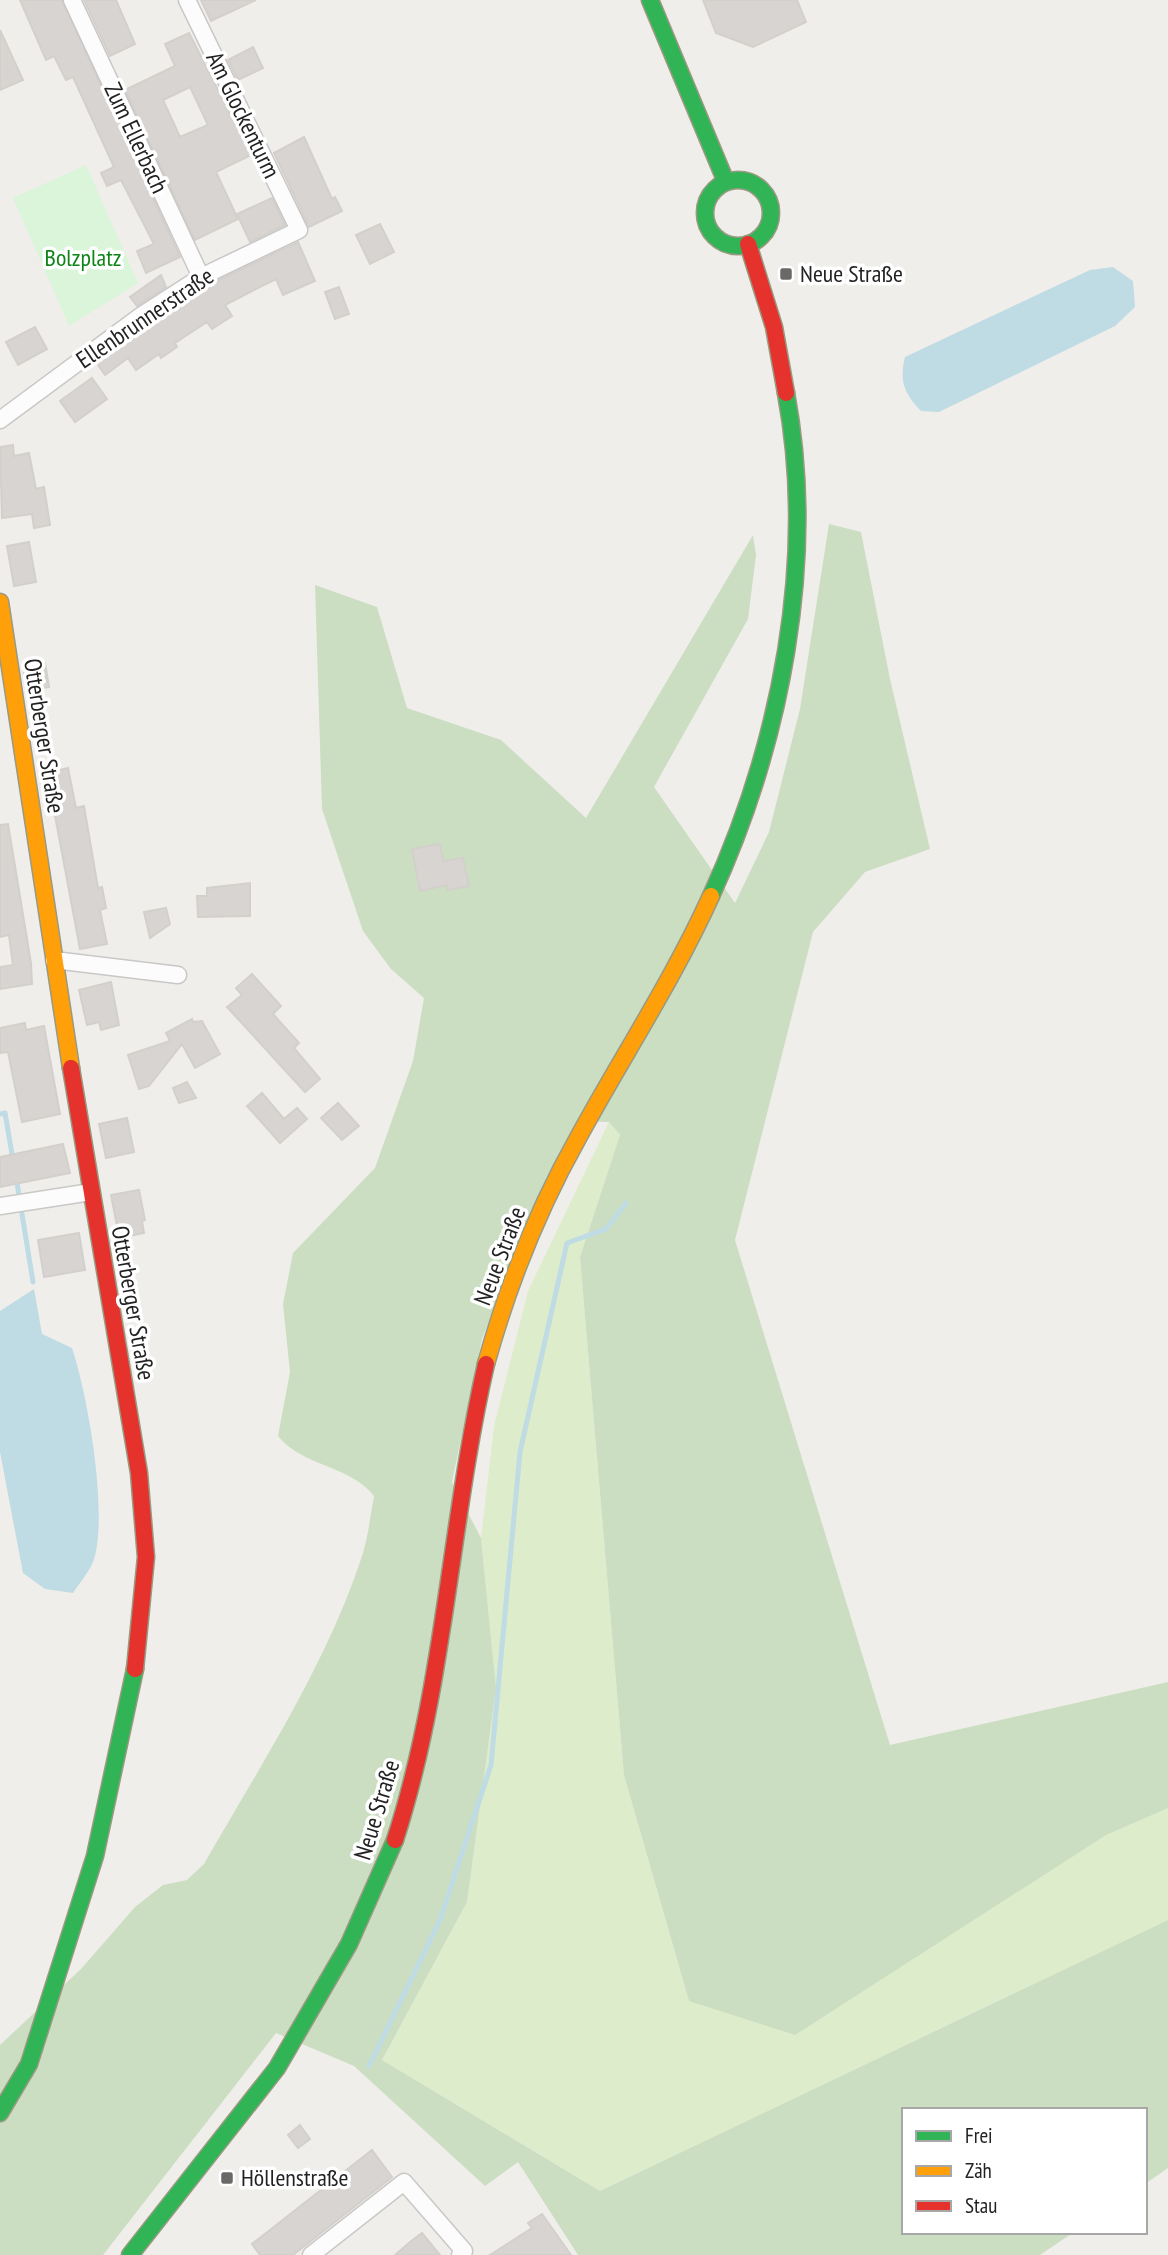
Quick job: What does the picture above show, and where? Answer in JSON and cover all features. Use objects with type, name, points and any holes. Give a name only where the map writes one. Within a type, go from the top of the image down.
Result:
[{"type":"main road","points":[[650,0],[726,182]]},
{"type":"main road","points":[[726,182],[749,182],[758,187],[769,202],[769,224],[764,233],[748,244],[727,244],[718,239],[706,222],[707,202],[711,193],[726,182]]},
{"type":"main road","name":"Neue Straße","points":[[130,2255],[269,2080],[346,1954],[368,1910],[404,1811],[422,1736],[469,1440],[484,1369],[504,1305],[530,1235],[561,1168],[699,924],[722,876],[761,772],[777,706],[793,575],[796,487],[790,419],[777,336],[748,244]]},
{"type":"main road","name":"Otterberger Straße","points":[[0,602],[54,960],[139,1473],[146,1557],[138,1655],[95,1856],[29,2064],[0,2113]]},
{"type":"street","name":"Zum Ellerbach","points":[[72,0],[201,276]]},
{"type":"street","name":"Am Glockenturm","points":[[187,0],[299,230]]},
{"type":"street","name":"Ellenbrunnerstraße","points":[[0,420],[142,315],[201,276],[299,230]]},
{"type":"street","points":[[54,960],[178,975]]},
{"type":"street","points":[[0,1206],[92,1192]]},
{"type":"street","points":[[311,2255],[404,2182],[464,2251],[460,2255]]},
{"type":"green space","name":"Bolzplatz","points":[[86,165],[138,283],[69,326],[13,198]]},
{"type":"green space","points":[[829,524],[861,532],[890,679],[930,849],[865,872],[813,932],[735,1240],[890,1745],[1168,1682],[1168,1808],[1106,1835],[795,2035],[689,2001],[624,1775],[580,1257],[620,1135],[609,1122],[578,1121],[525,1233],[482,1339],[452,1482],[481,1538],[496,1688],[467,1902],[382,2060],[600,2191],[1168,1920],[1168,2168],[1147,2183],[1147,2108],[902,2108],[902,2234],[1071,2234],[1040,2255],[578,2255],[518,2162],[485,2186],[354,2066],[276,2033],[103,2255],[0,2255],[0,2045],[81,1969],[135,1907],[163,1885],[187,1880],[204,1864],[310,1677],[346,1599],[367,1536],[374,1496],[352,1478],[300,1454],[278,1436],[290,1372],[283,1304],[293,1253],[375,1168],[413,1061],[424,998],[391,969],[363,931],[322,809],[315,585],[377,607],[407,708],[501,740],[586,818],[753,535],[756,555],[748,619],[654,787],[735,903],[769,832],[800,709]]},
{"type":"green space","points":[[609,1122],[620,1135],[580,1257],[624,1775],[689,2001],[1168,1808],[1168,1920],[600,2191],[382,2060],[467,1902],[496,1688],[481,1538],[494,1426],[528,1291]]},
{"type":"water","points":[[1113,267],[1133,281],[1135,307],[1115,326],[939,412],[921,411],[910,398],[903,380],[905,357],[1090,270]]},
{"type":"water","points":[[34,1289],[42,1334],[72,1348],[84,1394],[94,1452],[99,1510],[95,1556],[89,1571],[73,1593],[45,1589],[23,1573],[0,1452],[0,1311]]},
{"type":"building","points":[[20,0],[62,0],[180,257],[146,273],[137,251],[154,244],[121,180],[107,186],[101,173],[114,167],[73,77],[66,80],[54,56],[46,60]]},
{"type":"building","points":[[84,0],[116,0],[135,44],[110,56]]},
{"type":"building","points":[[201,0],[256,0],[211,21]]},
{"type":"building","points":[[703,0],[797,0],[806,22],[753,47],[716,33]]},
{"type":"building","points":[[0,30],[23,80],[0,90]]},
{"type":"building","points":[[189,33],[251,155],[216,172],[238,219],[195,240],[125,90],[175,66],[165,44]],"holes":[[[190,87],[208,125],[180,137],[163,100]]]},
{"type":"building","points":[[253,47],[263,68],[238,80],[228,60]]},
{"type":"building","points":[[304,137],[332,199],[335,197],[342,211],[309,227],[274,153]]},
{"type":"building","points":[[272,198],[285,225],[250,242],[237,214]]},
{"type":"building","points":[[380,224],[394,252],[370,264],[356,235]]},
{"type":"building","points":[[298,242],[315,281],[283,295],[276,279],[225,305],[232,316],[212,329],[207,322],[175,343],[177,347],[161,358],[159,354],[136,370],[128,358],[105,375],[96,362],[208,285]]},
{"type":"building","points":[[161,275],[166,287],[137,306],[130,297]]},
{"type":"building","points":[[339,287],[349,314],[335,319],[325,292]]},
{"type":"building","points":[[35,327],[47,349],[18,365],[6,342]]},
{"type":"building","points":[[92,378],[107,399],[75,422],[60,401]]},
{"type":"building","points":[[13,445],[14,456],[29,453],[36,489],[44,487],[50,525],[34,528],[32,514],[2,518],[0,447]]},
{"type":"building","points":[[29,542],[36,582],[14,586],[7,546]]},
{"type":"building","points":[[45,663],[49,687],[27,691],[23,667]]},
{"type":"building","points":[[68,768],[76,808],[84,806],[98,888],[102,887],[106,908],[100,910],[107,944],[80,949],[47,773]]},
{"type":"building","points":[[8,824],[31,963],[32,984],[0,989],[0,967],[13,965],[9,935],[0,937],[0,825]]},
{"type":"building","points":[[440,844],[443,861],[463,858],[469,886],[448,890],[447,885],[420,891],[412,849]]},
{"type":"building","points":[[250,883],[250,916],[198,917],[197,896],[207,896],[207,888]]},
{"type":"building","points":[[166,908],[170,924],[150,938],[144,912]]},
{"type":"building","points":[[252,974],[281,1006],[273,1014],[299,1043],[294,1048],[320,1079],[305,1092],[227,1007],[242,995],[236,988]]},
{"type":"building","points":[[111,982],[119,1025],[101,1030],[99,1022],[87,1025],[79,990]]},
{"type":"building","points":[[192,1019],[193,1022],[202,1021],[220,1054],[195,1068],[182,1044],[149,1086],[139,1089],[128,1055],[170,1041],[166,1033]]},
{"type":"building","points":[[25,1023],[26,1030],[44,1026],[60,1114],[22,1122],[8,1052],[0,1053],[0,1028]]},
{"type":"building","points":[[187,1082],[196,1098],[179,1103],[173,1088]]},
{"type":"building","points":[[262,1093],[284,1119],[297,1108],[307,1119],[280,1143],[247,1106]]},
{"type":"building","points":[[338,1103],[359,1126],[342,1140],[321,1118]]},
{"type":"building","points":[[127,1118],[134,1152],[106,1158],[99,1124]]},
{"type":"building","points":[[63,1144],[70,1173],[0,1187],[0,1157]]},
{"type":"building","points":[[139,1190],[145,1220],[142,1221],[144,1233],[129,1236],[126,1224],[117,1226],[111,1195]]},
{"type":"building","points":[[79,1233],[85,1270],[44,1277],[38,1240]]},
{"type":"building","points":[[300,2125],[310,2139],[298,2148],[288,2135]]},
{"type":"building","points":[[372,2150],[392,2177],[293,2255],[260,2255],[252,2244]]},
{"type":"building","points":[[542,2214],[571,2255],[490,2255],[532,2228],[528,2223]]},
{"type":"building","points":[[422,2233],[440,2255],[395,2255],[410,2242]]},
{"type":"waterway","points":[[0,1114],[5,1113],[13,1160]]},
{"type":"waterway","points":[[16,1177],[19,1195]]},
{"type":"waterway","points":[[369,2066],[440,1920],[491,1765],[520,1452],[567,1243],[606,1229],[626,1203]]},
{"type":"waterway","points":[[22,1214],[33,1282]]},
{"type":"traffic: fast","points":[[650,0],[726,182]]},
{"type":"traffic: fast","points":[[738,180],[761,190],[771,213],[761,236],[738,246],[715,236],[705,213],[715,190],[738,180]]},
{"type":"traffic: fast","points":[[711,896],[736,837],[757,776],[774,714],[786,650],[794,585],[797,521],[795,456],[786,393]]},
{"type":"traffic: fast","points":[[0,2113],[29,2064],[95,1856],[135,1669]]},
{"type":"traffic: fast","points":[[130,2255],[277,2068],[349,1944],[395,1840]]},
{"type":"traffic: slow","points":[[0,602],[71,1068]]},
{"type":"traffic: slow","points":[[486,1364],[514,1276],[550,1192],[680,958],[711,896]]},
{"type":"traffic: jam","points":[[748,244],[774,327],[786,393]]},
{"type":"traffic: jam","points":[[71,1068],[139,1473],[146,1557],[135,1669]]},
{"type":"traffic: jam","points":[[395,1840],[425,1723],[486,1364]]},
{"type":"place","name":"Neue Straße","points":[[786,274]]},
{"type":"place","name":"Höllenstraße","points":[[227,2178]]}]
